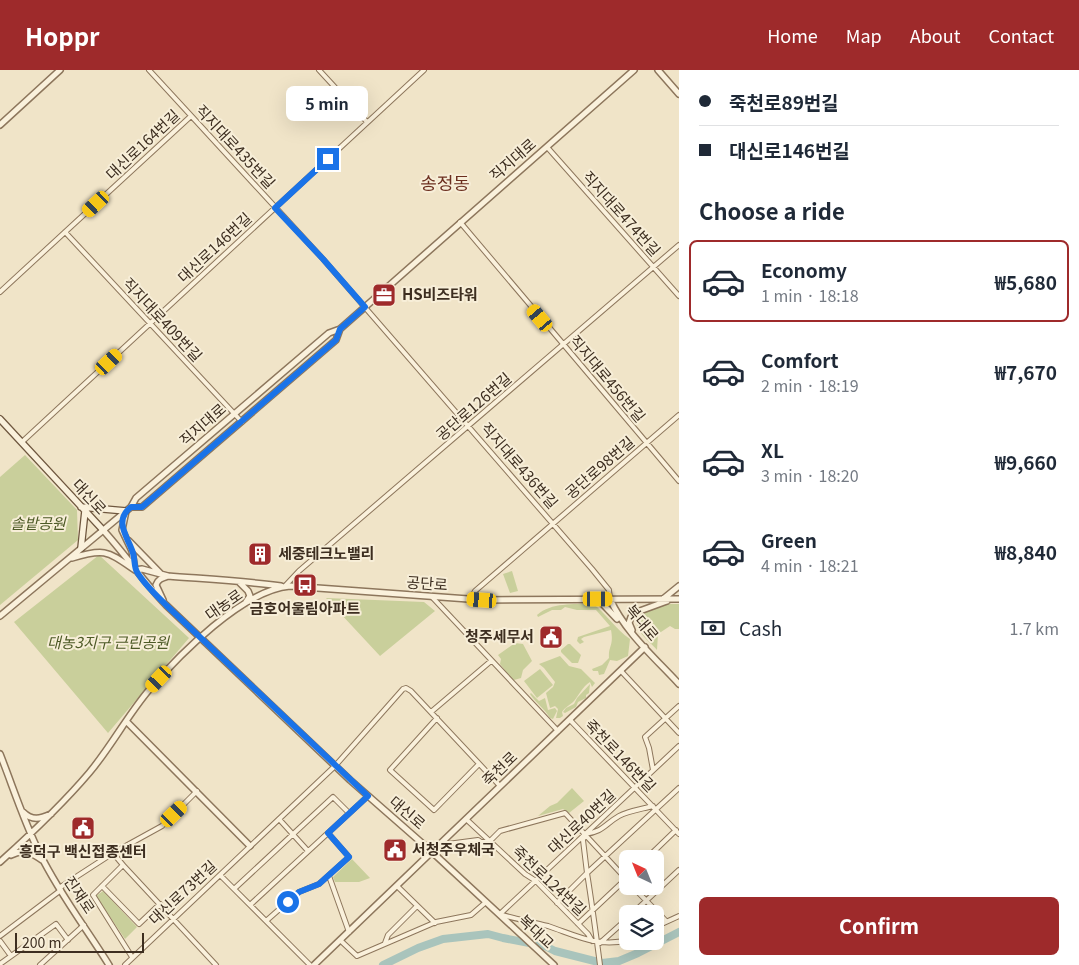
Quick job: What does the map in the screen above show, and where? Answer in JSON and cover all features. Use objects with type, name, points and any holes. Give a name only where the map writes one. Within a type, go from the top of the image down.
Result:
[{"type":"main road","name":"대신로","points":[[0,419],[103,530]]},
{"type":"main road","points":[[81,548],[83,509],[128,509]]},
{"type":"street","points":[[0,125],[60,70]]},
{"type":"street","name":"직지대로435번길","points":[[149,70],[365,307]]},
{"type":"street","points":[[319,70],[367,122]]},
{"type":"street","name":"대신로146번길","points":[[22,442],[424,70]]},
{"type":"street","name":"직지대로","points":[[0,616],[128,509],[136,498],[329,333],[340,329],[634,70]]},
{"type":"street","points":[[658,70],[679,94]]},
{"type":"street","name":"대신로164번길","points":[[0,292],[191,116]]},
{"type":"street","name":"직지대로474번길","points":[[547,147],[679,296]]},
{"type":"street","name":"직지대로456번길","points":[[460,222],[679,481]]},
{"type":"street","name":"직지대로409번길","points":[[65,232],[242,422]]},
{"type":"street","name":"공단로126번길","points":[[284,587],[299,571],[679,245]]},
{"type":"street","name":"직지대로436번길","points":[[365,307],[554,524],[608,590],[610,599]]},
{"type":"street","name":"직지대로","points":[[128,509],[142,507],[336,340],[340,329]]},
{"type":"street","name":"공단로98번길","points":[[470,599],[475,591],[679,415]]},
{"type":"street","points":[[128,509],[122,526],[124,536],[132,551],[135,570]]},
{"type":"street","name":"대신로","points":[[103,530],[166,605],[335,766],[431,850],[501,915]]},
{"type":"street","points":[[124,536],[160,573]]},
{"type":"street","points":[[67,560],[103,551],[114,555],[135,570],[142,569],[160,573]]},
{"type":"street","name":"공단로","points":[[160,573],[168,576],[239,583],[254,582],[284,587],[470,599],[676,599]]},
{"type":"street","points":[[166,605],[156,586],[157,582],[168,576]]},
{"type":"street","points":[[239,583],[248,591],[250,596],[245,604]]},
{"type":"street","points":[[663,599],[679,586]]},
{"type":"street","name":"대농로","points":[[0,862],[54,813],[91,771],[149,690],[201,637],[245,604],[266,593],[284,587]]},
{"type":"street","points":[[432,597],[558,731]]},
{"type":"street","points":[[598,599],[634,636]]},
{"type":"street","name":"복대로","points":[[610,599],[615,612],[634,636],[679,684]]},
{"type":"street","points":[[634,636],[629,623],[633,614],[676,599]]},
{"type":"street","name":"죽천로","points":[[314,965],[431,850],[466,820],[645,647]]},
{"type":"street","points":[[491,660],[431,712],[500,786]]},
{"type":"street","points":[[621,671],[679,733]]},
{"type":"street","name":"대신로73번길","points":[[125,965],[335,766],[393,699],[406,688],[431,712]]},
{"type":"street","points":[[652,771],[649,748],[645,737],[679,706]]},
{"type":"street","points":[[437,718],[390,770],[434,810],[479,764]]},
{"type":"street","name":"죽천로146번길","points":[[570,720],[677,832],[656,850]]},
{"type":"street","points":[[127,722],[250,846]]},
{"type":"street","name":"대신로40번길","points":[[501,915],[679,746]]},
{"type":"street","name":"진재로","points":[[0,754],[30,834],[43,861],[109,965]]},
{"type":"street","points":[[557,903],[654,808],[679,788]]},
{"type":"street","points":[[0,936],[60,889],[113,853],[162,826],[197,791]]},
{"type":"street","points":[[250,905],[368,796]]},
{"type":"street","points":[[234,889],[334,797],[349,813]]},
{"type":"street","points":[[585,834],[594,833],[621,815],[654,808]]},
{"type":"street","points":[[22,811],[34,819],[54,813]]},
{"type":"street","points":[[438,845],[478,840],[481,842],[490,841],[500,832],[565,813],[619,871]]},
{"type":"street","points":[[279,819],[308,852]]},
{"type":"street","name":"죽천로124번길","points":[[466,820],[536,881],[596,943]]},
{"type":"street","points":[[266,921],[299,892],[319,884],[349,857],[328,833]]},
{"type":"street","points":[[585,834],[583,840],[600,965]]},
{"type":"street","points":[[6,857],[19,851],[27,851],[43,861]]},
{"type":"street","points":[[113,853],[216,965]]},
{"type":"street","points":[[123,865],[93,895],[132,957]]},
{"type":"street","points":[[641,905],[677,872],[679,878]]},
{"type":"street","points":[[220,875],[310,965]]},
{"type":"street","points":[[329,876],[349,932]]},
{"type":"street","points":[[102,886],[139,924],[160,904]]},
{"type":"street","points":[[396,886],[435,923]]},
{"type":"street","points":[[578,924],[619,886]]},
{"type":"street","points":[[641,895],[666,921],[679,916]]},
{"type":"street","points":[[340,940],[356,956],[435,923],[471,915],[486,902]]},
{"type":"street","points":[[385,943],[388,935],[417,906]]},
{"type":"street","points":[[501,915],[531,921],[596,943],[619,942]]},
{"type":"street","name":"복대교","points":[[501,915],[554,965]]},
{"type":"street","points":[[0,964],[56,924],[68,940]]},
{"type":"street","points":[[40,965],[84,925]]},
{"type":"street","points":[[596,943],[619,925]]},
{"type":"street","points":[[0,941],[11,956]]},
{"type":"street","points":[[208,965],[212,961]]},
{"type":"green space","name":"솔밭공원","points":[[25,455],[77,510],[78,540],[0,605],[0,477]]},
{"type":"green space","name":"대농3지구 근린공원","points":[[99,555],[189,638],[108,733],[14,622]]},
{"type":"green space","points":[[512,571],[518,591],[510,593],[503,574]]},
{"type":"green space","points":[[326,598],[424,602],[435,611],[380,656]]},
{"type":"green space","points":[[592,603],[630,639],[628,656],[617,661],[610,660],[604,674],[599,675],[598,671],[593,671],[592,669],[602,665],[609,658],[612,639],[611,630],[584,637],[581,639],[584,642],[580,644],[577,641],[578,637],[610,626],[596,610],[577,610],[565,607],[561,610],[552,610],[538,617],[537,615],[556,606]]},
{"type":"green space","points":[[665,604],[679,604],[679,629],[670,626],[658,634],[657,650],[640,631],[636,617],[643,612]]},
{"type":"green space","points":[[515,643],[523,644],[532,661],[523,670],[521,678],[514,680],[500,664],[501,659],[498,655]]},
{"type":"green space","points":[[568,644],[581,655],[578,663],[572,663],[561,652]]},
{"type":"green space","points":[[560,656],[569,666],[581,669],[595,683],[592,687],[590,682],[587,684],[574,701],[563,710],[563,716],[556,718],[558,709],[555,706],[550,708],[546,693],[553,687],[555,682],[539,664]]},
{"type":"green space","points":[[540,669],[553,685],[537,698],[524,681]]},
{"type":"green space","points":[[590,684],[589,693],[586,695],[586,698],[578,702],[576,707],[565,713],[563,712],[574,704]]},
{"type":"green space","points":[[531,693],[539,701],[545,698],[548,710],[555,708],[557,711],[553,719],[550,718]]},
{"type":"green space","points":[[572,788],[584,801],[569,813],[563,809],[538,816],[557,803]]},
{"type":"green space","points":[[352,859],[370,878],[359,882],[335,882],[333,877]]},
{"type":"green space","points":[[103,891],[137,927],[125,939],[96,896]]},
{"type":"waterway","points":[[383,965],[418,948],[443,939],[488,934],[545,946],[555,951],[602,963],[619,961],[679,932]]},
{"type":"place","name":"HS비즈타워","points":[[384,295]]},
{"type":"place","name":"세중테크노밸리","points":[[260,554]]},
{"type":"place","name":"금호어울림아파트","points":[[305,585]]},
{"type":"place","name":"청주세무서","points":[[551,637]]},
{"type":"place","name":"흥덕구 백신접종센터","points":[[83,828]]},
{"type":"place","name":"서청주우체국","points":[[395,850]]},
{"type":"district","name":"송정동","points":[[445,184]]},
{"type":"route","points":[[288,902],[299,892],[319,884],[349,857],[328,833],[368,796],[148,586],[135,570],[134,556],[124,536],[122,526],[126,511],[131,507],[142,507],[242,422],[336,340],[340,329],[365,307],[275,208],[328,159]]}]
